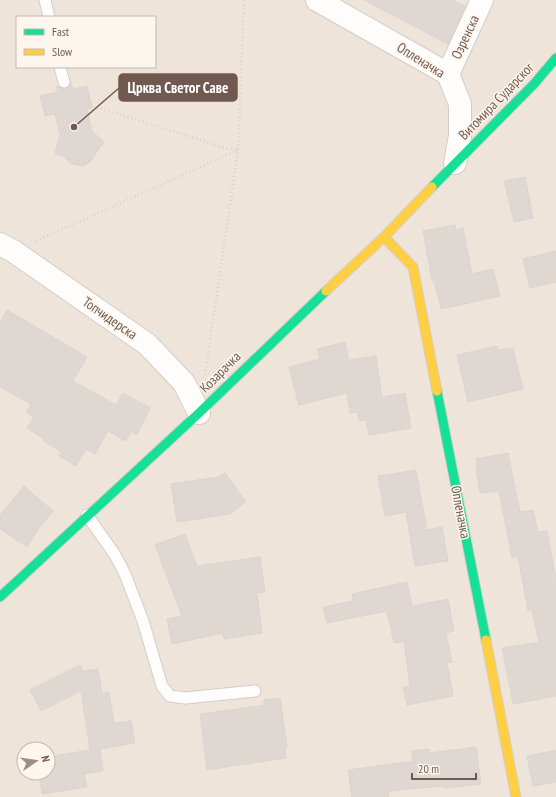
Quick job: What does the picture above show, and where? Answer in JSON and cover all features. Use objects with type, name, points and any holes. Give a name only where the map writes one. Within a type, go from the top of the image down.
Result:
[{"type":"street","name":"Опленачка","points":[[317,0],[448,74],[460,104],[460,136],[455,163]]},
{"type":"street","name":"Озренска","points":[[448,74],[482,0]]},
{"type":"street","name":"Витомира Сударског","points":[[455,163],[534,84],[556,58]]},
{"type":"street","name":"Козарачка","points":[[0,597],[199,413],[257,356],[384,237],[455,163]]},
{"type":"street","name":"Опленачка","points":[[384,237],[413,267],[516,797]]},
{"type":"street","name":"Топчидерска","points":[[6,248],[147,344],[184,382],[199,413]]},
{"type":"lane","points":[[45,0],[49,16]]},
{"type":"lane","points":[[60,68],[64,82]]},
{"type":"lane","points":[[87,515],[115,555],[125,574],[143,621],[162,686],[170,696],[185,698],[255,691]]},
{"type":"path","points":[[199,413],[238,150],[244,0]]},
{"type":"path","points":[[97,107],[225,148],[238,150]]},
{"type":"path","points":[[6,248],[238,150]]},
{"type":"shaded area","points":[[0,0],[556,0],[556,797],[0,797]]},
{"type":"building","points":[[364,0],[453,0],[465,6],[448,44]]},
{"type":"building","points":[[71,82],[73,89],[87,86],[92,107],[87,109],[92,131],[104,142],[90,162],[83,166],[71,164],[64,157],[55,153],[60,135],[55,114],[45,116],[40,96],[58,92],[56,86],[66,89]]},
{"type":"building","points":[[525,177],[533,218],[514,222],[504,181]]},
{"type":"building","points":[[455,225],[456,230],[463,228],[472,274],[493,269],[500,296],[441,309],[434,281],[432,281],[423,231]]},
{"type":"building","points":[[556,251],[556,282],[530,288],[523,259]]},
{"type":"building","points":[[7,310],[87,357],[73,381],[116,405],[123,393],[150,408],[137,435],[131,431],[126,441],[108,431],[95,454],[86,449],[76,466],[59,456],[62,452],[43,441],[44,439],[27,428],[34,417],[26,412],[31,404],[0,387],[0,322]]},
{"type":"building","points":[[345,342],[349,360],[376,356],[382,397],[405,393],[411,428],[369,435],[366,420],[359,421],[357,412],[350,413],[347,393],[299,405],[289,367],[320,359],[317,349]]},
{"type":"building","points":[[497,346],[498,350],[513,348],[523,389],[468,402],[457,355]]},
{"type":"building","points":[[508,453],[520,512],[533,510],[538,532],[547,531],[556,579],[556,696],[513,704],[502,648],[539,642],[532,610],[528,611],[518,556],[512,558],[499,491],[480,493],[476,469],[476,459]]},
{"type":"building","points":[[416,470],[427,530],[442,527],[448,561],[415,566],[406,512],[385,516],[378,476]]},
{"type":"building","points":[[225,473],[246,502],[230,514],[177,522],[171,484],[218,477]]},
{"type":"building","points":[[24,486],[53,511],[39,528],[27,547],[0,529],[0,515]]},
{"type":"building","points":[[185,534],[197,566],[260,557],[265,592],[257,593],[262,633],[224,639],[223,633],[172,644],[167,619],[182,616],[155,545]]},
{"type":"building","points":[[407,582],[412,606],[448,599],[454,631],[446,633],[452,662],[447,663],[453,696],[407,705],[403,687],[410,686],[404,641],[394,643],[387,611],[327,623],[323,607],[353,601],[352,594]]},
{"type":"building","points":[[80,665],[83,671],[98,669],[102,693],[109,692],[114,723],[131,721],[135,743],[94,750],[100,749],[103,771],[84,774],[87,787],[42,794],[40,781],[56,781],[56,756],[90,750],[81,691],[41,711],[30,690]]},
{"type":"building","points":[[280,698],[287,746],[285,746],[286,758],[207,770],[200,714],[264,705],[264,700]]},
{"type":"building","points":[[476,747],[481,784],[444,788],[444,786],[388,791],[389,797],[352,797],[348,770],[413,761],[412,751],[429,749],[430,753]]},
{"type":"building","points":[[556,750],[556,782],[533,786],[527,756]]},
{"type":"traffic: fast","points":[[432,187],[534,84],[556,58]]},
{"type":"traffic: fast","points":[[0,597],[199,413],[326,291]]},
{"type":"traffic: fast","points":[[437,391],[486,640]]},
{"type":"traffic: slow","points":[[326,291],[384,237],[432,187]]},
{"type":"traffic: slow","points":[[384,237],[413,267],[437,391]]},
{"type":"traffic: slow","points":[[486,640],[516,797]]},
{"type":"place","name":"Црква Светог Саве","points":[[74,127]]}]
